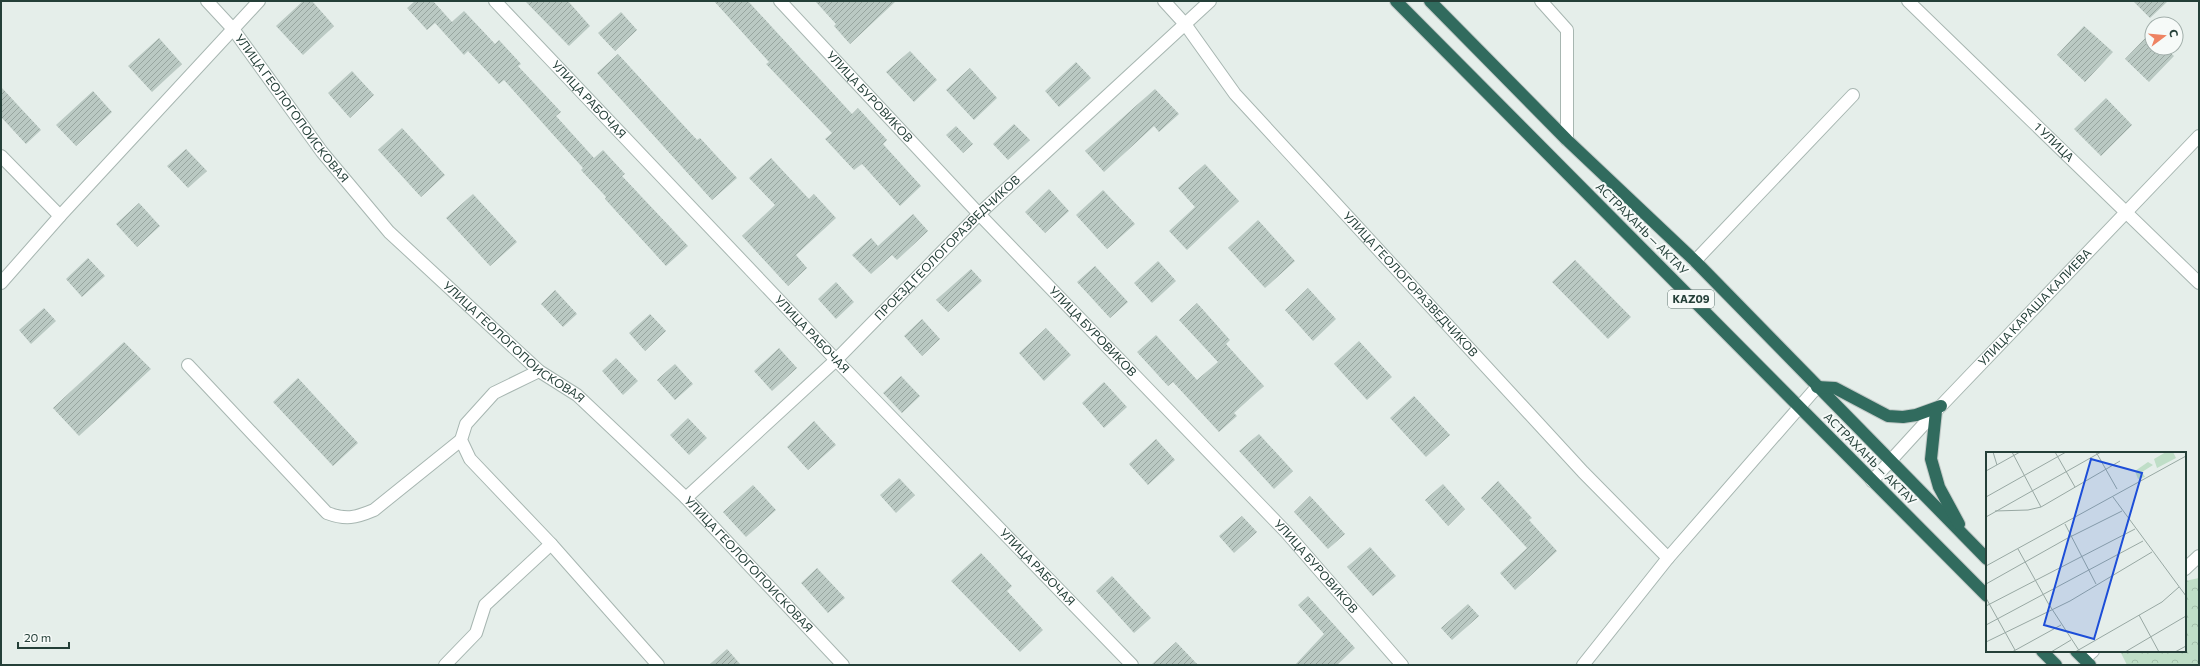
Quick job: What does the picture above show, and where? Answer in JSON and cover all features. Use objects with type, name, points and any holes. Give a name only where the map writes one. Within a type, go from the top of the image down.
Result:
[{"type":"highway","name":"АСТРАХАНЬ — АКТАУ","points":[[1396,1],[1986,595]]},
{"type":"highway","name":"АСТРАХАНЬ — АКТАУ","points":[[1430,1],[1567,140],[1696,261],[1817,387],[1892,460],[1986,558]]},
{"type":"highway","points":[[1817,387],[1836,388],[1888,416],[1903,417],[1939,409],[1931,459],[1939,487],[1966,537]]},
{"type":"highway","points":[[2043,652],[2056,665]]},
{"type":"street","name":"УЛИЦА ГЕОЛОГОПОИСКОВАЯ","points":[[207,1],[233,29],[322,152],[389,232],[539,371],[577,395],[686,498],[843,665]]},
{"type":"street","points":[[1,283],[60,216],[258,1]]},
{"type":"street","name":"УЛИЦА РАБОЧАЯ","points":[[495,1],[836,360],[1132,665]]},
{"type":"street","name":"УЛИЦА БУРОВИКОВ","points":[[780,1],[979,214],[1286,532],[1402,665]]},
{"type":"street","name":"УЛИЦА ГЕОЛОГОРАЗВЕДЧИКОВ","points":[[1164,1],[1186,24],[1235,94],[1583,472],[1668,558]]},
{"type":"street","name":"ПРОЕЗД ГЕОЛОГОРАЗВЕДЧИКОВ","points":[[686,498],[836,360],[979,214],[1210,1]]},
{"type":"street","points":[[1541,1],[1567,30],[1567,140]]},
{"type":"street","name":"1 УЛИЦА","points":[[1908,1],[2199,283]]},
{"type":"street","points":[[1696,261],[1853,95]]},
{"type":"street","name":"УЛИЦА КАРАША КАЛИЕВА","points":[[1872,481],[2199,136]]},
{"type":"street","points":[[1,156],[60,216]]},
{"type":"street","points":[[188,364],[327,513],[341,518],[359,516],[374,510],[461,440],[466,424],[494,392],[539,371]]},
{"type":"street","points":[[1583,665],[1668,558],[1817,387]]},
{"type":"street","points":[[461,440],[470,458],[551,544],[658,665]]},
{"type":"street","points":[[445,665],[476,633],[485,605],[551,544]]},
{"type":"street","points":[[2186,568],[2199,556]]},
{"type":"street","points":[[2083,658],[2092,652]]},
{"type":"green space","points":[[2199,578],[2199,665],[2127,665],[2120,652],[2186,652],[2186,581]]},
{"type":"building","points":[[303,1],[312,1],[334,26],[303,55],[276,26]]},
{"type":"building","points":[[415,1],[433,1],[452,22],[464,11],[495,44],[499,40],[521,64],[518,66],[561,112],[556,116],[594,158],[603,150],[625,174],[622,176],[688,246],[666,266],[605,199],[606,197],[581,170],[583,168],[504,80],[499,84],[468,51],[464,55],[435,23],[427,30],[407,8]]},
{"type":"building","points":[[525,1],[568,1],[590,26],[569,46]]},
{"type":"building","points":[[714,1],[748,1],[852,114],[858,108],[887,140],[883,144],[921,186],[900,206],[862,164],[854,170],[825,139],[832,133],[766,64],[769,62]]},
{"type":"building","points":[[815,1],[896,1],[850,44],[834,26],[836,24]]},
{"type":"building","points":[[2133,1],[2168,1],[2152,16],[2148,16]]},
{"type":"building","points":[[621,12],[637,30],[615,51],[598,33]]},
{"type":"building","points":[[2084,26],[2113,52],[2085,82],[2057,55]]},
{"type":"building","points":[[159,38],[182,64],[152,92],[128,66]]},
{"type":"building","points":[[2144,39],[2144,56],[2174,56],[2149,82],[2125,59]]},
{"type":"building","points":[[910,51],[937,80],[914,102],[886,72]]},
{"type":"building","points":[[618,54],[697,140],[700,138],[737,178],[712,200],[597,73]]},
{"type":"building","points":[[1076,62],[1091,78],[1059,107],[1045,91]]},
{"type":"building","points":[[970,68],[997,98],[974,120],[946,90]]},
{"type":"building","points":[[352,71],[374,95],[350,118],[328,93]]},
{"type":"building","points":[[1,87],[41,130],[26,144],[1,117]]},
{"type":"building","points":[[1155,89],[1179,114],[1159,132],[1154,126],[1104,172],[1085,151]]},
{"type":"building","points":[[93,91],[112,112],[76,146],[56,125]]},
{"type":"building","points":[[2106,98],[2132,125],[2101,156],[2074,129]]},
{"type":"building","points":[[1014,124],[1030,140],[1008,160],[993,144]]},
{"type":"building","points":[[956,126],[973,144],[963,153],[946,135]]},
{"type":"building","points":[[402,128],[445,175],[421,197],[378,150]]},
{"type":"building","points":[[186,149],[207,171],[188,188],[167,166]]},
{"type":"building","points":[[771,158],[809,199],[814,194],[836,218],[796,255],[807,268],[788,286],[742,236],[775,205],[749,178]]},
{"type":"building","points":[[1205,164],[1239,201],[1187,250],[1169,231],[1195,207],[1178,188]]},
{"type":"building","points":[[1049,189],[1069,211],[1045,233],[1025,212]]},
{"type":"building","points":[[1103,190],[1135,224],[1107,249],[1076,215]]},
{"type":"building","points":[[473,194],[517,242],[490,266],[446,218]]},
{"type":"building","points":[[139,203],[160,226],[137,247],[116,224]]},
{"type":"building","points":[[913,214],[928,231],[897,260],[892,255],[871,274],[852,255],[871,238],[878,246]]},
{"type":"building","points":[[1258,220],[1295,261],[1265,288],[1228,248]]},
{"type":"building","points":[[88,258],[105,276],[82,297],[66,279]]},
{"type":"building","points":[[1575,260],[1631,317],[1608,339],[1552,282]]},
{"type":"building","points":[[1158,261],[1176,281],[1152,303],[1134,283]]},
{"type":"building","points":[[1095,266],[1128,302],[1110,318],[1077,282]]},
{"type":"building","points":[[971,269],[982,281],[948,312],[936,300]]},
{"type":"building","points":[[836,282],[854,302],[836,319],[818,299]]},
{"type":"building","points":[[1308,288],[1336,319],[1313,341],[1285,310]]},
{"type":"building","points":[[555,290],[577,314],[563,327],[541,304]]},
{"type":"building","points":[[1197,303],[1230,340],[1226,344],[1264,386],[1234,413],[1237,416],[1219,432],[1173,382],[1168,386],[1137,352],[1156,335],[1197,380],[1218,362],[1179,320]]},
{"type":"building","points":[[44,308],[56,321],[31,344],[19,330]]},
{"type":"building","points":[[650,314],[666,331],[645,351],[629,333]]},
{"type":"building","points":[[922,319],[940,339],[922,356],[904,336]]},
{"type":"building","points":[[1046,328],[1071,355],[1044,381],[1019,353]]},
{"type":"building","points":[[1359,341],[1392,377],[1367,400],[1334,364]]},
{"type":"building","points":[[124,342],[151,369],[79,436],[53,408]]},
{"type":"building","points":[[779,348],[797,368],[772,391],[754,371]]},
{"type":"building","points":[[616,358],[638,381],[623,395],[602,371]]},
{"type":"building","points":[[675,364],[693,384],[675,400],[657,380]]},
{"type":"building","points":[[901,376],[920,396],[902,413],[883,393]]},
{"type":"building","points":[[298,378],[358,443],[333,466],[273,402]]},
{"type":"building","points":[[1104,382],[1127,407],[1104,428],[1082,403]]},
{"type":"building","points":[[1414,396],[1450,435],[1426,457],[1390,418]]},
{"type":"building","points":[[688,418],[707,438],[689,455],[670,435]]},
{"type":"building","points":[[814,421],[836,445],[808,470],[787,447]]},
{"type":"building","points":[[1259,434],[1293,471],[1274,489],[1239,451]]},
{"type":"building","points":[[1156,439],[1175,460],[1148,485],[1129,464]]},
{"type":"building","points":[[899,478],[915,495],[896,513],[880,495]]},
{"type":"building","points":[[1498,481],[1532,518],[1529,520],[1557,551],[1515,590],[1500,573],[1527,548],[1481,498]]},
{"type":"building","points":[[1443,484],[1465,509],[1448,526],[1425,500]]},
{"type":"building","points":[[753,485],[776,510],[746,537],[723,512]]},
{"type":"building","points":[[1310,496],[1345,534],[1328,549],[1294,512]]},
{"type":"building","points":[[1242,516],[1257,532],[1234,553],[1219,536]]},
{"type":"building","points":[[1370,547],[1396,576],[1373,596],[1347,567]]},
{"type":"building","points":[[981,553],[1012,586],[1007,591],[1043,630],[1020,652],[951,581]]},
{"type":"building","points":[[817,568],[845,598],[828,613],[801,583]]},
{"type":"building","points":[[1112,576],[1151,618],[1134,633],[1096,591]]},
{"type":"building","points":[[1308,596],[1355,648],[1337,665],[1295,665],[1324,634],[1298,605]]},
{"type":"building","points":[[1468,604],[1479,616],[1452,640],[1441,628]]},
{"type":"building","points":[[1176,642],[1198,665],[1151,665]]},
{"type":"building","points":[[727,649],[741,665],[709,665]]}]
